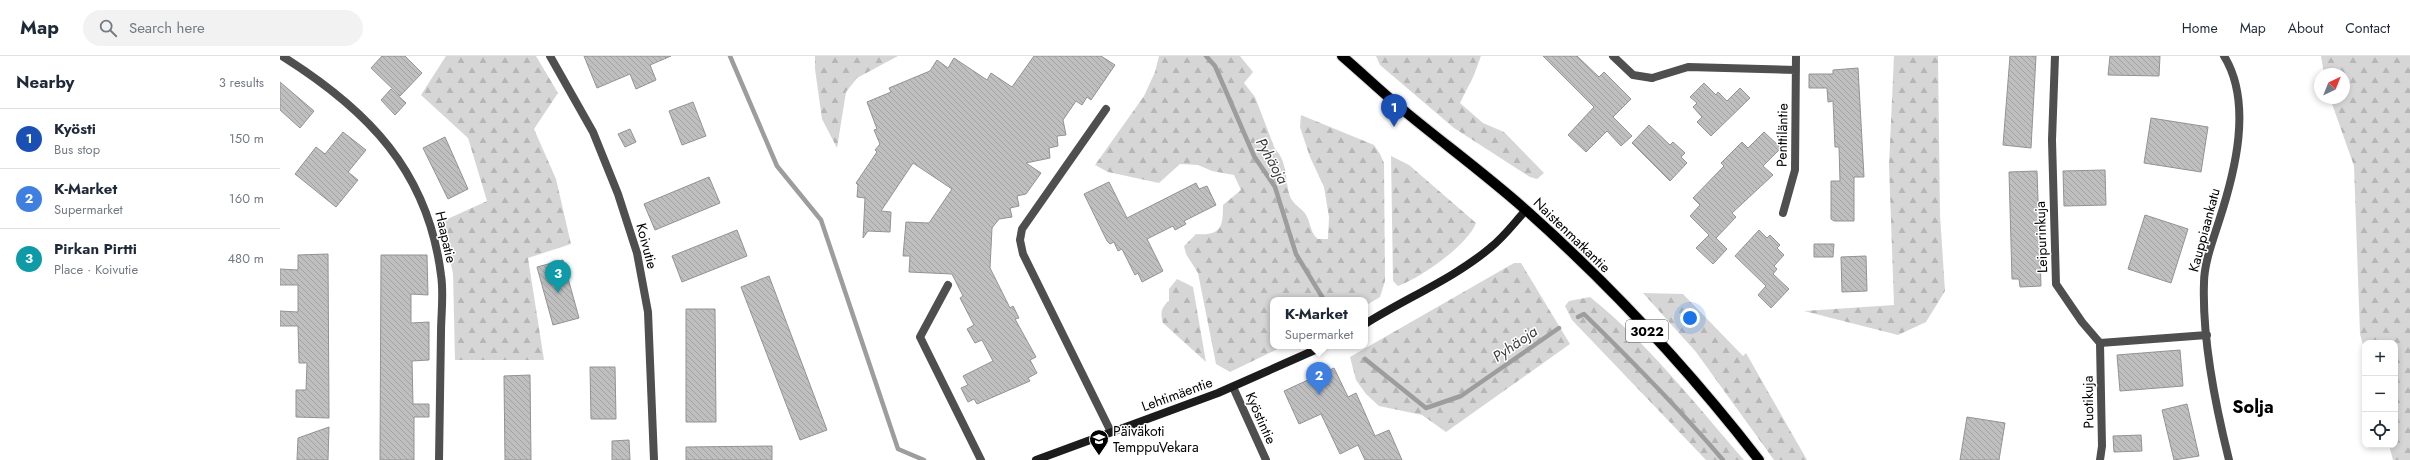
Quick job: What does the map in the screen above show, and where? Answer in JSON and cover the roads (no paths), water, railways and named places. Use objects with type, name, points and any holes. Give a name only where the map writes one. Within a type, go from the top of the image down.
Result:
[{"type":"main road","name":"Naistenmatkantie","points":[[1342,56],[1407,113],[1526,210],[1577,257],[1669,353],[1722,413],[1759,460]]},
{"type":"street","name":"Haapatie","points":[[282,56],[343,98],[381,135],[406,171],[428,212],[441,276],[439,460]]},
{"type":"street","name":"Koivutie","points":[[550,56],[593,132],[618,194],[637,253],[648,312],[654,460]]},
{"type":"street","points":[[1613,56],[1633,75],[1652,78],[1688,67],[1796,70]]},
{"type":"street","name":"Penttiläntie","points":[[1783,213],[1795,170],[1796,56]]},
{"type":"street","name":"Leipurinkuja","points":[[2055,56],[2052,140],[2056,284],[2082,322],[2100,343]]},
{"type":"street","name":"Kauppiaankatu","points":[[2224,56],[2237,84],[2240,123],[2225,203],[2204,281],[2207,335],[2218,419],[2228,460]]},
{"type":"street","points":[[1106,109],[1022,229],[1020,240],[1023,254],[1111,432]]},
{"type":"street","points":[[1368,322],[1450,275],[1482,254],[1502,237],[1526,210]]},
{"type":"street","points":[[948,285],[920,337],[981,460]]},
{"type":"street","points":[[2100,343],[2207,335]]},
{"type":"street","name":"Puotikuja","points":[[2100,343],[2102,446],[2100,460]]},
{"type":"street","name":"Lehtimäentie","points":[[1036,460],[1233,386],[1317,349]]},
{"type":"street","name":"Kyöstintie","points":[[1233,386],[1266,460]]},
{"type":"waterway","points":[[730,56],[777,166],[821,220],[898,449],[924,460]]},
{"type":"waterway","name":"Pyhäoja","points":[[1206,56],[1215,66],[1254,156],[1275,187],[1296,254],[1322,297]]},
{"type":"waterway","name":"Pyhäoja","points":[[1578,317],[1584,314],[1672,403],[1723,460]]},
{"type":"waterway","name":"Pyhäoja","points":[[1365,359],[1426,408],[1461,396],[1559,328]]},
{"type":"place","name":"Kyösti","points":[[1394,127]]},
{"type":"place","name":"Pirkan Pirtti","points":[[558,293]]},
{"type":"place","name":"K-Market","points":[[1319,395]]},
{"type":"place","name":"Päiväkoti TemppuVekara","points":[[1099,456]]},
{"type":"district","name":"Solja","points":[[2253,407]]}]
